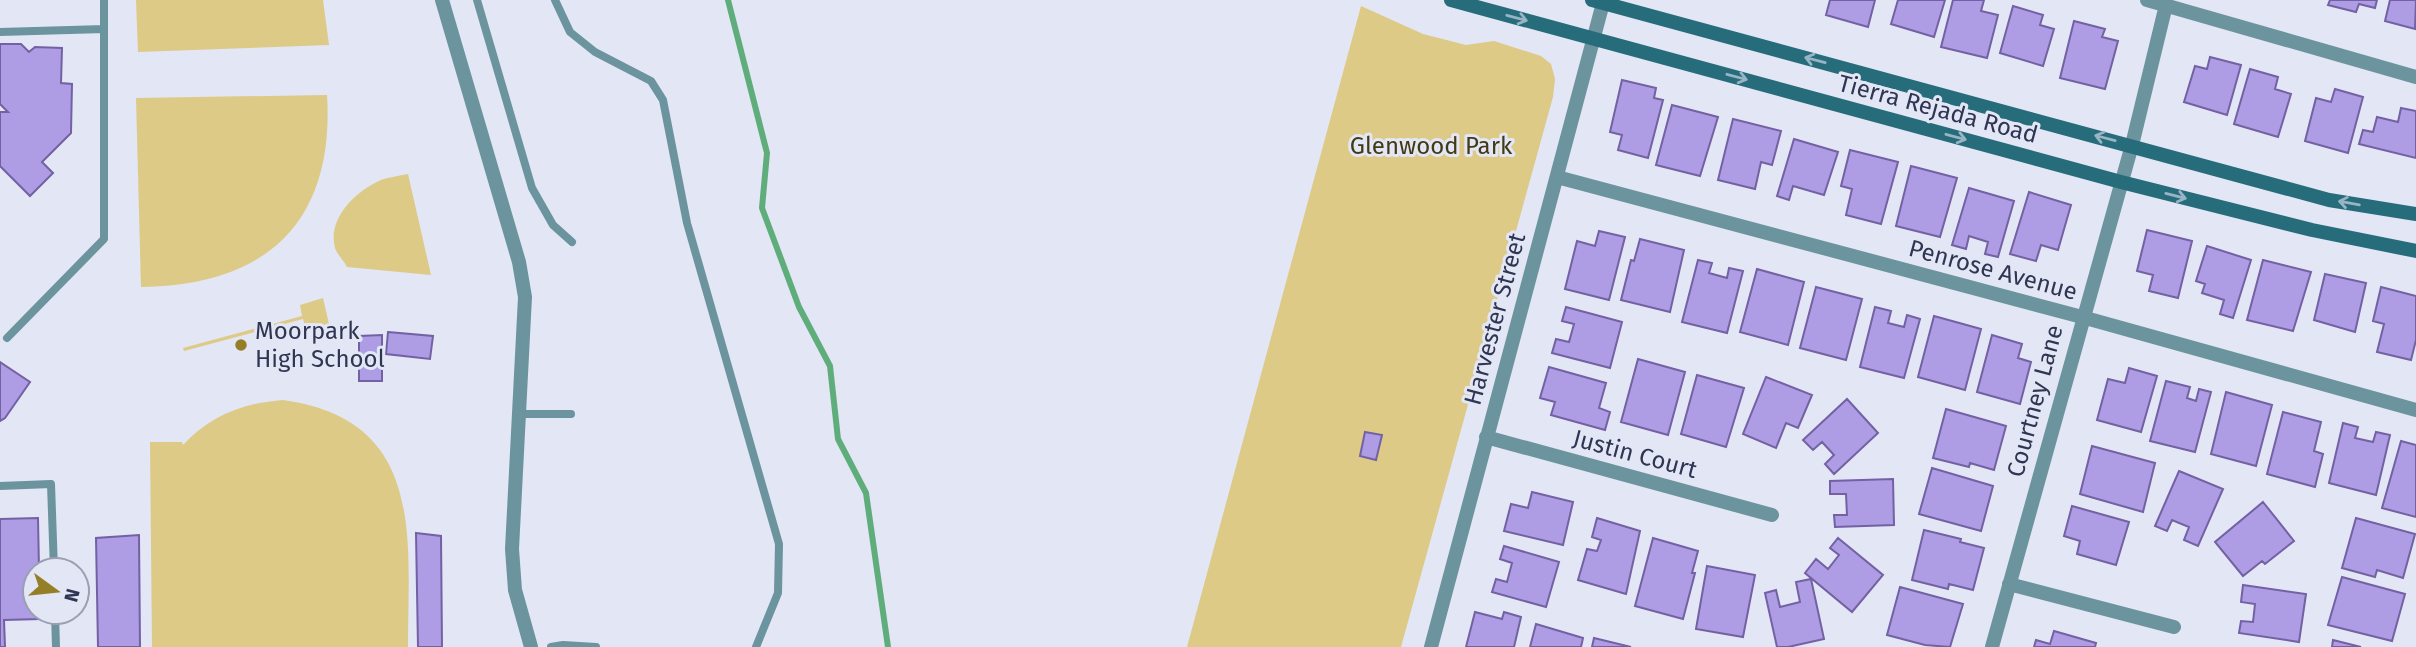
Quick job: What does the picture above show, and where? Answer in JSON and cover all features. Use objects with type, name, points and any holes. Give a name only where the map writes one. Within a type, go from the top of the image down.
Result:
[{"type":"main road","name":"Tierra Rejada Road","points":[[1451,0],[2121,182],[2312,230],[2416,251]]},
{"type":"main road","name":"Tierra Rejada Road","points":[[1597,1],[2329,200],[2416,214]]},
{"type":"street","points":[[442,0],[519,262],[525,298],[512,549],[515,590],[531,647]]},
{"type":"street","points":[[2147,0],[2416,77]]},
{"type":"street","name":"Harvester Street","points":[[1431,647],[1594,38],[1597,1]]},
{"type":"street","name":"Courtney Lane","points":[[1992,647],[2132,145],[2166,5]]},
{"type":"street","name":"Penrose Avenue","points":[[1557,177],[2082,317],[2416,410]]},
{"type":"street","name":"Justin Court","points":[[1486,437],[1772,515]]},
{"type":"street","points":[[2009,584],[2174,628]]},
{"type":"lane","points":[[7,338],[104,239],[104,0]]},
{"type":"lane","points":[[477,0],[532,188],[553,225],[572,242]]},
{"type":"lane","points":[[555,0],[570,32],[595,52],[651,81],[663,100],[687,223],[779,544],[778,593],[755,647]]},
{"type":"lane","points":[[0,32],[104,29]]},
{"type":"lane","points":[[519,414],[571,414]]},
{"type":"lane","points":[[0,486],[51,484],[54,556]]},
{"type":"lane","points":[[56,626],[57,647]]},
{"type":"lane","points":[[551,647],[592,646]]},
{"type":"green space","points":[[136,0],[323,0],[329,45],[138,52]]},
{"type":"green space","name":"Glenwood Park","points":[[1361,6],[1423,34],[1466,45],[1494,41],[1541,56],[1551,64],[1555,79],[1553,97],[1401,647],[1187,647]]},
{"type":"green space","points":[[327,95],[326,140],[319,178],[305,211],[284,238],[257,259],[224,274],[185,284],[141,287],[136,98]]},
{"type":"green space","points":[[408,174],[431,275],[347,267],[335,248],[335,226],[339,216],[362,191],[384,179]]},
{"type":"green space","points":[[323,298],[329,324],[306,330],[303,319],[184,351],[183,348],[302,316],[300,305]]},
{"type":"green space","points":[[283,400],[329,412],[363,432],[385,458],[399,490],[406,526],[409,565],[408,647],[152,647],[150,442],[182,442],[183,445],[204,426],[228,413],[254,404]]},
{"type":"building","points":[[1830,0],[1875,0],[1868,27],[1826,15]]},
{"type":"building","points":[[1898,0],[1945,0],[1934,37],[1891,24]]},
{"type":"building","points":[[1953,0],[1984,0],[1981,11],[1998,15],[1987,58],[1941,47]]},
{"type":"building","points":[[2330,0],[2377,0],[2375,8],[2359,4],[2356,12],[2328,5]]},
{"type":"building","points":[[2390,0],[2416,0],[2415,29],[2385,21]]},
{"type":"building","points":[[2013,6],[2043,15],[2040,25],[2054,29],[2043,66],[2000,53]]},
{"type":"building","points":[[2074,21],[2105,29],[2102,37],[2118,41],[2105,89],[2060,78]]},
{"type":"building","points":[[0,44],[21,44],[29,52],[35,47],[62,48],[61,83],[72,84],[71,133],[42,162],[53,173],[30,196],[0,166],[0,112],[8,112],[0,104]]},
{"type":"building","points":[[2210,57],[2241,65],[2227,115],[2184,102],[2195,66],[2207,69]]},
{"type":"building","points":[[2250,69],[2278,77],[2275,89],[2291,94],[2278,137],[2234,124]]},
{"type":"building","points":[[1622,80],[1656,88],[1654,98],[1663,100],[1648,158],[1618,150],[1622,135],[1610,132]]},
{"type":"building","points":[[2335,89],[2363,97],[2348,153],[2305,141],[2316,98],[2331,102]]},
{"type":"building","points":[[1672,105],[1718,117],[1700,176],[1656,165]]},
{"type":"building","points":[[2401,108],[2416,111],[2416,158],[2359,144],[2363,130],[2373,132],[2377,117],[2398,122]]},
{"type":"building","points":[[1733,119],[1781,131],[1772,165],[1761,162],[1755,189],[1718,180]]},
{"type":"building","points":[[1794,139],[1838,152],[1824,195],[1793,186],[1789,200],[1777,196]]},
{"type":"building","points":[[1850,150],[1898,162],[1881,224],[1846,215],[1852,189],[1841,186]]},
{"type":"building","points":[[1911,166],[1957,178],[1940,237],[1896,226]]},
{"type":"building","points":[[1969,188],[2014,201],[1998,257],[1985,254],[1988,242],[1969,236],[1966,249],[1952,245]]},
{"type":"building","points":[[2029,192],[2071,205],[2058,250],[2041,245],[2036,261],[2010,254]]},
{"type":"building","points":[[2147,230],[2192,241],[2178,298],[2149,291],[2153,275],[2137,271]]},
{"type":"building","points":[[1599,231],[1625,237],[1609,300],[1565,289],[1577,241],[1595,246]]},
{"type":"building","points":[[1640,239],[1684,250],[1670,312],[1621,300],[1631,260],[1634,261]]},
{"type":"building","points":[[2207,246],[2251,260],[2233,318],[2220,314],[2224,300],[2202,293],[2205,284],[2196,281]]},
{"type":"building","points":[[1698,260],[1712,263],[1709,273],[1727,278],[1729,268],[1743,271],[1727,333],[1682,322]]},
{"type":"building","points":[[2263,260],[2311,272],[2293,331],[2247,320]]},
{"type":"building","points":[[1757,269],[1804,282],[1788,345],[1740,332]]},
{"type":"building","points":[[2325,274],[2366,283],[2355,332],[2314,320]]},
{"type":"building","points":[[1816,287],[1862,299],[1846,360],[1800,348]]},
{"type":"building","points":[[2381,287],[2416,296],[2416,340],[2411,360],[2377,352],[2384,324],[2373,321]]},
{"type":"building","points":[[1566,307],[1622,322],[1610,368],[1552,353],[1556,339],[1569,342],[1574,324],[1562,321]]},
{"type":"building","points":[[1875,307],[1891,311],[1888,323],[1904,327],[1907,315],[1920,319],[1904,378],[1860,367]]},
{"type":"building","points":[[1934,316],[1981,329],[1965,390],[1918,377]]},
{"type":"building","points":[[388,332],[433,336],[430,359],[386,354]]},
{"type":"building","points":[[382,335],[382,381],[359,381],[359,336]]},
{"type":"building","points":[[1992,335],[2022,344],[2018,358],[2031,362],[2020,404],[1977,392]]},
{"type":"building","points":[[1638,359],[1685,372],[1668,435],[1621,422]]},
{"type":"building","points":[[0,362],[30,382],[5,418],[0,421]]},
{"type":"building","points":[[1549,367],[1606,383],[1599,408],[1610,412],[1605,430],[1551,415],[1555,402],[1540,398]]},
{"type":"building","points":[[2129,368],[2157,376],[2141,432],[2097,420],[2108,379],[2125,383]]},
{"type":"building","points":[[1697,375],[1744,388],[1726,447],[1681,434]]},
{"type":"building","points":[[1766,377],[1812,395],[1798,428],[1786,423],[1776,448],[1743,434]]},
{"type":"building","points":[[2166,381],[2190,387],[2187,398],[2196,401],[2199,389],[2211,392],[2195,452],[2150,441]]},
{"type":"building","points":[[2226,392],[2272,405],[2256,466],[2211,454]]},
{"type":"building","points":[[1847,399],[1878,433],[1834,474],[1825,464],[1834,455],[1822,442],[1813,450],[1803,440]]},
{"type":"building","points":[[1946,409],[2006,426],[1994,470],[1970,463],[1969,467],[1933,458]]},
{"type":"building","points":[[2283,412],[2321,422],[2314,451],[2323,454],[2315,487],[2267,474]]},
{"type":"building","points":[[2343,423],[2358,427],[2355,438],[2373,442],[2376,432],[2390,435],[2376,495],[2329,483]]},
{"type":"building","points":[[1365,432],[1382,435],[1376,460],[1360,456]]},
{"type":"building","points":[[2401,441],[2416,445],[2416,517],[2382,508]]},
{"type":"building","points":[[2092,446],[2155,463],[2143,512],[2080,494]]},
{"type":"building","points":[[1932,468],[1993,486],[1981,531],[1919,514]]},
{"type":"building","points":[[2179,471],[2223,489],[2198,546],[2184,540],[2189,527],[2172,520],[2167,531],[2155,526]]},
{"type":"building","points":[[1893,479],[1894,525],[1835,527],[1834,515],[1847,515],[1846,494],[1830,494],[1830,481]]},
{"type":"building","points":[[1532,492],[1573,502],[1563,545],[1504,531],[1511,504],[1528,508]]},
{"type":"building","points":[[2263,502],[2294,541],[2265,564],[2262,561],[2243,576],[2215,542]]},
{"type":"building","points":[[2072,506],[2129,522],[2116,565],[2077,554],[2080,541],[2064,536]]},
{"type":"building","points":[[38,518],[39,556],[21,556],[21,620],[4,620],[5,647],[0,647],[0,519]]},
{"type":"building","points":[[1597,518],[1640,531],[1626,594],[1578,580],[1587,549],[1597,551],[1601,540],[1592,537]]},
{"type":"building","points":[[2356,518],[2415,534],[2403,578],[2377,570],[2375,577],[2342,568]]},
{"type":"building","points":[[1924,530],[1984,548],[1973,590],[1949,584],[1948,589],[1912,580]]},
{"type":"building","points":[[416,533],[441,536],[442,647],[418,647]]},
{"type":"building","points":[[139,535],[140,647],[98,647],[96,538]]},
{"type":"building","points":[[1653,538],[1698,551],[1683,619],[1635,606]]},
{"type":"building","points":[[1838,538],[1883,575],[1852,612],[1805,573],[1816,559],[1828,569],[1839,555],[1830,548]]},
{"type":"building","points":[[1504,546],[1559,562],[1546,607],[1492,592],[1496,579],[1507,582],[1512,563],[1500,559]]},
{"type":"building","points":[[1707,566],[1755,575],[1743,637],[1696,629]]},
{"type":"building","points":[[2342,577],[2405,594],[2392,641],[2328,625]]},
{"type":"building","points":[[1811,579],[1824,639],[1777,647],[1765,593],[1776,590],[1780,607],[1800,602],[1796,582]]},
{"type":"building","points":[[2243,585],[2306,594],[2299,642],[2239,633],[2241,621],[2253,622],[2255,604],[2241,602]]},
{"type":"building","points":[[1900,587],[1963,604],[1950,647],[1925,645],[1887,635]]},
{"type":"building","points":[[1475,612],[1502,619],[1504,612],[1521,617],[1514,647],[1466,647]]},
{"type":"building","points":[[1536,624],[1583,638],[1581,647],[1530,647]]},
{"type":"building","points":[[2054,631],[2096,643],[2095,647],[2034,647],[2036,640],[2050,644]]},
{"type":"building","points":[[1594,638],[1631,647],[1592,647]]},
{"type":"building","points":[[2333,640],[2361,647],[2332,647]]},
{"type":"waterway","points":[[728,0],[767,153],[762,208],[799,307],[830,366],[838,439],[866,493],[888,647]]},
{"type":"place","name":"Moorpark High School","points":[[241,345]]}]
